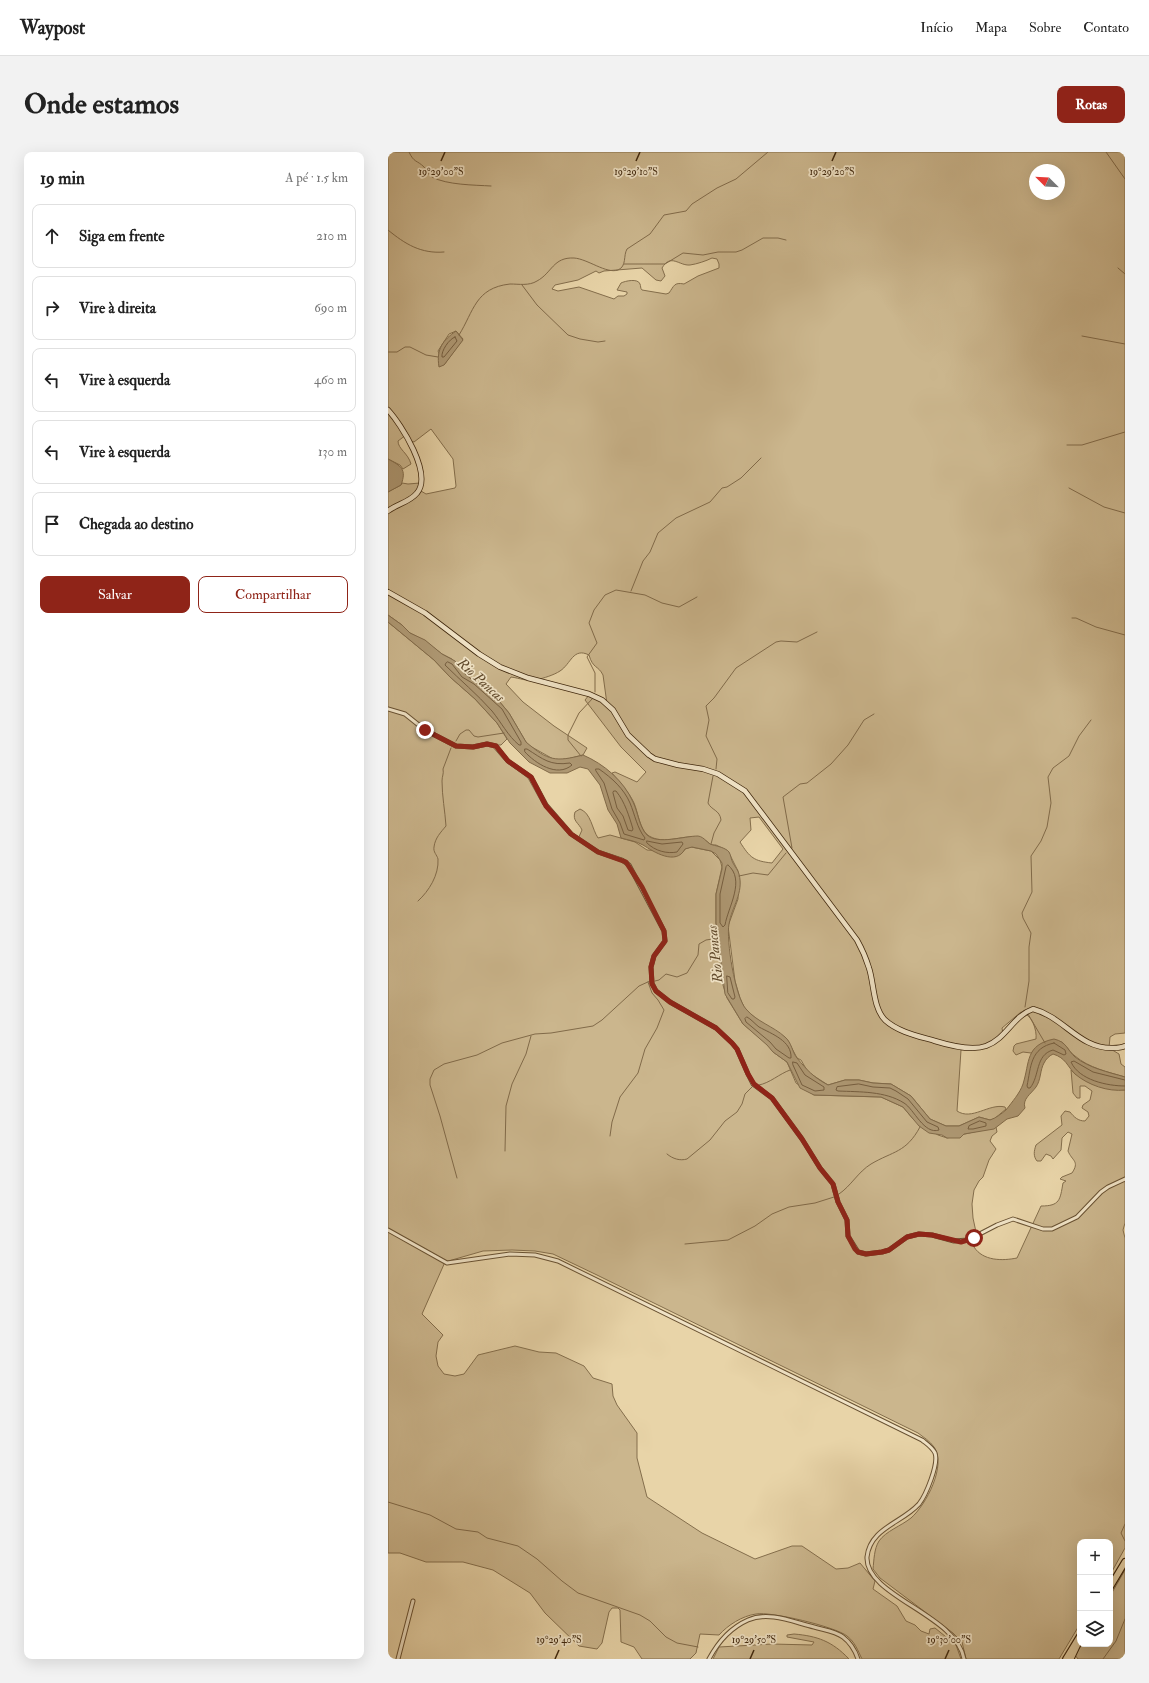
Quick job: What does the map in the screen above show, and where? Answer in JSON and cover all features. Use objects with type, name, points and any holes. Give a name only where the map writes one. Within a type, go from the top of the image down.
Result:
[{"type":"highway","points":[[1113,1582],[1125,1562]]},
{"type":"highway","points":[[1066,1659],[1077,1641]]},
{"type":"main road","points":[[1071,1659],[1077,1646]]},
{"type":"street","points":[[388,410],[398,420],[408,438],[422,474],[418,492],[411,499],[388,511]]},
{"type":"street","points":[[388,592],[425,613],[479,654],[500,667],[528,678],[575,690],[602,700],[613,710],[628,735],[655,759],[678,766],[703,769],[718,774],[745,791],[857,940],[864,952],[870,969],[874,993],[879,1010],[883,1018],[891,1024],[904,1031],[951,1046],[984,1047],[994,1042],[1021,1015],[1033,1009],[1049,1015],[1080,1039],[1091,1045],[1102,1048],[1125,1046]]},
{"type":"street","points":[[388,709],[405,714],[425,730],[456,746],[473,747],[487,744],[496,746],[508,761],[531,777],[546,806],[571,834],[598,852],[622,860],[629,865],[642,887],[666,938],[664,944],[654,956],[651,967],[652,984],[656,991],[670,1002],[716,1028],[737,1049],[754,1084],[772,1098],[802,1139],[820,1168],[833,1184],[838,1202],[847,1220],[848,1236],[858,1252],[866,1254],[889,1250],[907,1237],[919,1234],[932,1235],[961,1242],[968,1240],[997,1224],[1013,1219],[1043,1229],[1052,1229],[1078,1217],[1101,1192],[1125,1179]]},
{"type":"street","points":[[388,1230],[447,1263],[510,1254],[535,1255],[558,1261],[922,1440],[931,1447],[936,1459],[928,1485],[919,1504],[874,1538],[867,1557],[868,1566],[871,1574],[881,1584],[940,1625],[954,1638],[961,1649],[964,1659]]},
{"type":"street","points":[[398,1659],[413,1601]]},
{"type":"street","points":[[710,1659],[716,1647],[730,1631],[748,1620],[761,1617],[785,1619],[836,1633],[848,1641],[855,1649],[858,1659]]},
{"type":"shaded area","points":[[388,152],[1125,152],[1125,1033],[1115,1034],[1110,1037],[1109,1048],[1119,1054],[1121,1064],[1125,1067],[1125,1077],[1086,1064],[1073,1055],[1062,1042],[1045,1042],[1031,1053],[1023,1052],[1016,1055],[1013,1051],[1016,1044],[1036,1039],[1036,1031],[1031,1019],[1025,1013],[1021,1012],[1002,1028],[1003,1034],[986,1046],[961,1050],[957,1111],[963,1114],[969,1114],[993,1107],[1005,1107],[1006,1109],[994,1119],[990,1120],[979,1117],[959,1126],[946,1126],[930,1119],[911,1096],[891,1084],[873,1083],[859,1080],[845,1080],[828,1085],[808,1072],[801,1060],[797,1058],[787,1039],[760,1022],[745,1009],[740,998],[735,981],[728,926],[738,899],[738,871],[728,851],[716,845],[711,845],[697,837],[665,840],[657,839],[646,834],[641,826],[632,799],[612,773],[615,772],[637,782],[646,772],[621,747],[585,700],[589,695],[607,704],[603,675],[592,663],[589,655],[579,653],[573,657],[564,668],[555,674],[533,680],[511,677],[506,684],[523,702],[554,726],[587,748],[583,755],[555,760],[530,746],[526,742],[509,713],[499,701],[465,674],[452,659],[410,633],[388,615],[388,492],[402,483],[420,483],[421,491],[426,494],[455,488],[456,486],[453,459],[431,429],[414,442],[410,441],[406,435],[398,441],[398,444],[410,460],[411,464],[403,469],[400,465],[388,459]],"holes":[[[712,258],[717,259],[719,268],[698,276],[684,284],[676,284],[669,293],[666,294],[642,290],[639,282],[637,281],[621,283],[617,290],[627,292],[627,294],[624,296],[618,296],[614,299],[579,287],[558,291],[552,289],[555,285],[578,280],[596,271],[599,273],[604,271],[642,268],[656,280],[661,281],[665,276],[662,268],[669,261],[690,265]],[[456,331],[463,339],[444,365],[438,351],[449,334]],[[759,817],[783,849],[772,863],[753,858],[740,842],[751,830],[750,818]]]},
{"type":"shaded area","points":[[388,622],[434,660],[450,677],[475,699],[497,723],[507,739],[501,745],[491,745],[505,761],[528,778],[543,805],[578,839],[582,830],[575,820],[574,815],[575,812],[580,809],[587,814],[598,838],[610,835],[635,842],[647,850],[683,852],[685,849],[691,847],[711,851],[720,860],[722,867],[716,894],[716,923],[722,982],[727,998],[743,1024],[768,1045],[773,1052],[787,1062],[796,1083],[814,1095],[881,1097],[903,1107],[913,1119],[938,1135],[947,1138],[996,1127],[997,1132],[992,1136],[990,1141],[996,1149],[989,1160],[983,1177],[974,1190],[972,1204],[976,1232],[974,1247],[982,1255],[999,1260],[1017,1258],[1041,1206],[1052,1205],[1058,1201],[1063,1183],[1066,1181],[1060,1179],[1072,1173],[1074,1169],[1075,1163],[1068,1151],[1072,1134],[1068,1132],[1062,1138],[1061,1150],[1053,1159],[1051,1156],[1046,1154],[1041,1161],[1037,1161],[1034,1153],[1036,1145],[1062,1125],[1061,1116],[1065,1111],[1070,1112],[1073,1116],[1083,1121],[1085,1121],[1089,1116],[1088,1112],[1082,1108],[1083,1105],[1090,1100],[1092,1091],[1085,1086],[1080,1086],[1080,1098],[1077,1098],[1073,1093],[1071,1070],[1075,1074],[1116,1089],[1125,1090],[1125,1223],[1123,1230],[1125,1238],[1125,1548],[1113,1570],[1113,1539],[1077,1539],[1077,1629],[1059,1659],[966,1659],[962,1642],[953,1633],[880,1578],[873,1569],[875,1551],[879,1541],[890,1531],[911,1518],[923,1504],[928,1495],[933,1484],[938,1464],[937,1455],[931,1443],[918,1433],[553,1254],[535,1251],[512,1250],[483,1251],[445,1262],[422,1314],[443,1335],[438,1342],[436,1356],[438,1366],[444,1374],[455,1376],[464,1374],[478,1355],[515,1346],[539,1352],[556,1353],[584,1366],[593,1378],[612,1384],[613,1396],[617,1405],[637,1433],[637,1458],[647,1497],[702,1533],[755,1559],[792,1546],[802,1546],[836,1569],[848,1568],[860,1563],[875,1581],[873,1589],[897,1606],[906,1621],[915,1625],[921,1631],[929,1634],[930,1629],[935,1628],[956,1645],[961,1659],[862,1659],[852,1641],[841,1632],[803,1620],[775,1615],[756,1614],[731,1624],[719,1635],[700,1634],[696,1653],[690,1659],[642,1659],[634,1647],[621,1642],[620,1610],[618,1608],[612,1608],[609,1612],[602,1643],[597,1649],[579,1646],[545,1613],[530,1593],[493,1570],[463,1562],[426,1562],[400,1553],[388,1553]]},
{"type":"shaded area","points":[[1125,1570],[1125,1659],[1078,1659],[1075,1655],[1080,1647],[1113,1647],[1113,1591]]},
{"type":"shaded area","points":[[794,1634],[824,1640],[849,1659],[713,1659],[719,1647],[772,1644],[812,1645],[814,1642],[787,1637],[787,1635]]},
{"type":"water","points":[[456,331],[463,340],[444,365],[439,367],[438,361],[440,350],[447,338]]},
{"type":"water","points":[[388,459],[402,469],[403,480],[401,485],[388,492]]},
{"type":"water","points":[[388,615],[410,633],[425,640],[442,654],[455,661],[465,674],[499,701],[509,713],[526,742],[540,753],[559,759],[583,755],[606,768],[619,780],[629,794],[635,806],[640,824],[647,835],[652,838],[664,840],[698,836],[711,844],[724,848],[729,852],[732,862],[739,873],[740,881],[739,893],[730,917],[728,932],[732,968],[738,993],[746,1009],[755,1017],[785,1037],[797,1058],[818,1079],[828,1085],[845,1080],[859,1080],[873,1083],[891,1084],[911,1096],[930,1119],[946,1126],[959,1126],[979,1117],[990,1120],[1006,1110],[1022,1087],[1028,1062],[1033,1050],[1038,1045],[1054,1039],[1062,1042],[1080,1061],[1125,1077],[1125,1090],[1105,1089],[1080,1078],[1064,1060],[1053,1054],[1045,1062],[1038,1084],[1026,1099],[1024,1105],[1025,1108],[1018,1116],[1007,1119],[994,1129],[964,1134],[960,1138],[947,1138],[942,1135],[929,1133],[919,1126],[903,1107],[881,1097],[814,1095],[800,1088],[787,1062],[773,1052],[743,1024],[725,994],[716,923],[716,894],[722,863],[716,854],[711,851],[692,847],[685,849],[676,857],[665,856],[638,842],[621,838],[617,824],[608,810],[600,785],[588,769],[580,767],[567,773],[550,773],[529,762],[510,743],[497,723],[475,699],[450,677],[434,660],[388,622]]},
{"type":"waterway","points":[[409,152],[414,160],[422,165],[431,176],[438,180],[461,184],[491,186]]},
{"type":"waterway","points":[[459,335],[472,309],[482,296],[489,290],[498,286],[510,284],[534,283],[542,278],[561,260],[574,258],[608,270],[618,270],[623,266],[627,249],[650,234],[664,215],[686,211],[692,204],[717,188],[736,179],[768,152]]},
{"type":"waterway","points":[[1106,152],[1125,179]]},
{"type":"waterway","points":[[388,230],[407,244],[421,250],[444,252]]},
{"type":"waterway","points":[[624,264],[665,264],[683,253],[703,255],[718,252],[736,252],[763,238],[778,238],[786,240]]},
{"type":"waterway","points":[[1118,268],[1125,274]]},
{"type":"waterway","points":[[522,285],[537,305],[568,335],[598,342],[605,341]]},
{"type":"waterway","points":[[1082,336],[1125,344]]},
{"type":"waterway","points":[[388,352],[397,352],[405,347],[410,347],[426,355],[438,357]]},
{"type":"waterway","points":[[1067,445],[1082,445],[1125,432]]},
{"type":"waterway","points":[[631,591],[643,561],[650,552],[658,533],[676,518],[710,502],[722,488],[727,487],[741,478],[761,458]]},
{"type":"waterway","points":[[1069,488],[1104,507],[1125,513]]},
{"type":"waterway","points":[[595,692],[595,673],[587,657],[597,643],[589,623],[594,610],[605,595],[616,590],[645,595],[662,603],[679,607],[697,597]]},
{"type":"waterway","points":[[1072,618],[1076,618],[1096,627],[1125,635]]},
{"type":"waterway","points":[[716,769],[717,759],[706,736],[709,720],[706,706],[714,698],[736,668],[776,642],[797,642],[817,632]]},
{"type":"waterway","points":[[581,756],[568,740],[568,735],[579,713],[593,698]]},
{"type":"waterway","points":[[792,848],[783,797],[800,784],[807,783],[831,764],[848,745],[864,720],[874,714]]},
{"type":"waterway","points":[[1025,1007],[1029,981],[1029,947],[1031,933],[1022,913],[1032,892],[1031,856],[1041,841],[1047,827],[1051,803],[1048,777],[1053,768],[1069,756],[1079,736],[1091,720]]},
{"type":"waterway","points":[[456,741],[460,734],[466,730],[469,730],[474,736],[478,737],[504,733]]},
{"type":"waterway","points":[[418,901],[429,888],[437,871],[438,859],[434,847],[437,838],[446,826],[442,779],[443,769],[451,748]]},
{"type":"waterway","points":[[711,844],[714,833],[721,820],[719,814],[708,803],[713,776]]},
{"type":"waterway","points":[[739,876],[753,873],[768,875],[786,853]]},
{"type":"waterway","name":"Rio Pancas","points":[[655,981],[659,980],[666,974],[677,977],[687,973],[698,955],[699,944],[706,940],[719,938]]},
{"type":"waterway","points":[[457,1178],[430,1085],[430,1079],[434,1070],[444,1064],[477,1055],[502,1043],[535,1034],[593,1026],[602,1020],[639,986],[650,981]]},
{"type":"waterway","points":[[610,1136],[612,1122],[620,1097],[638,1073],[645,1049],[657,1028],[664,1010],[652,993],[648,982]]},
{"type":"waterway","points":[[1028,1014],[1045,1043]]},
{"type":"waterway","points":[[505,1151],[506,1106],[512,1084],[526,1054],[531,1036]]},
{"type":"waterway","points":[[759,1085],[790,1070]]},
{"type":"waterway","points":[[667,1154],[677,1159],[687,1159],[710,1140],[725,1121],[737,1112],[742,1104],[745,1094],[752,1087]]},
{"type":"waterway","points":[[839,1194],[866,1167],[904,1147],[915,1136],[920,1127]]},
{"type":"waterway","points":[[685,1244],[728,1240],[755,1226],[772,1214],[789,1207],[815,1203],[834,1197]]},
{"type":"waterway","points":[[388,1502],[430,1515],[456,1529],[478,1532],[487,1538],[518,1546],[537,1559],[578,1593],[640,1615],[650,1621],[666,1637],[677,1643],[698,1647]]},
{"type":"waterway","points":[[1125,1524],[1121,1533],[1125,1541]]},
{"type":"waterway","points":[[1103,1659],[1116,1641],[1125,1619]]},
{"type":"route","points":[[425,730],[460,747],[473,747],[487,744],[496,746],[508,761],[531,777],[546,806],[571,834],[598,852],[622,860],[629,865],[642,887],[666,938],[664,944],[656,952],[652,960],[651,979],[656,991],[662,997],[716,1028],[728,1037],[737,1049],[754,1084],[772,1098],[802,1139],[820,1168],[831,1180],[836,1199],[847,1220],[849,1240],[858,1252],[872,1254],[889,1250],[907,1237],[919,1234],[932,1235],[961,1242],[974,1238]]}]
